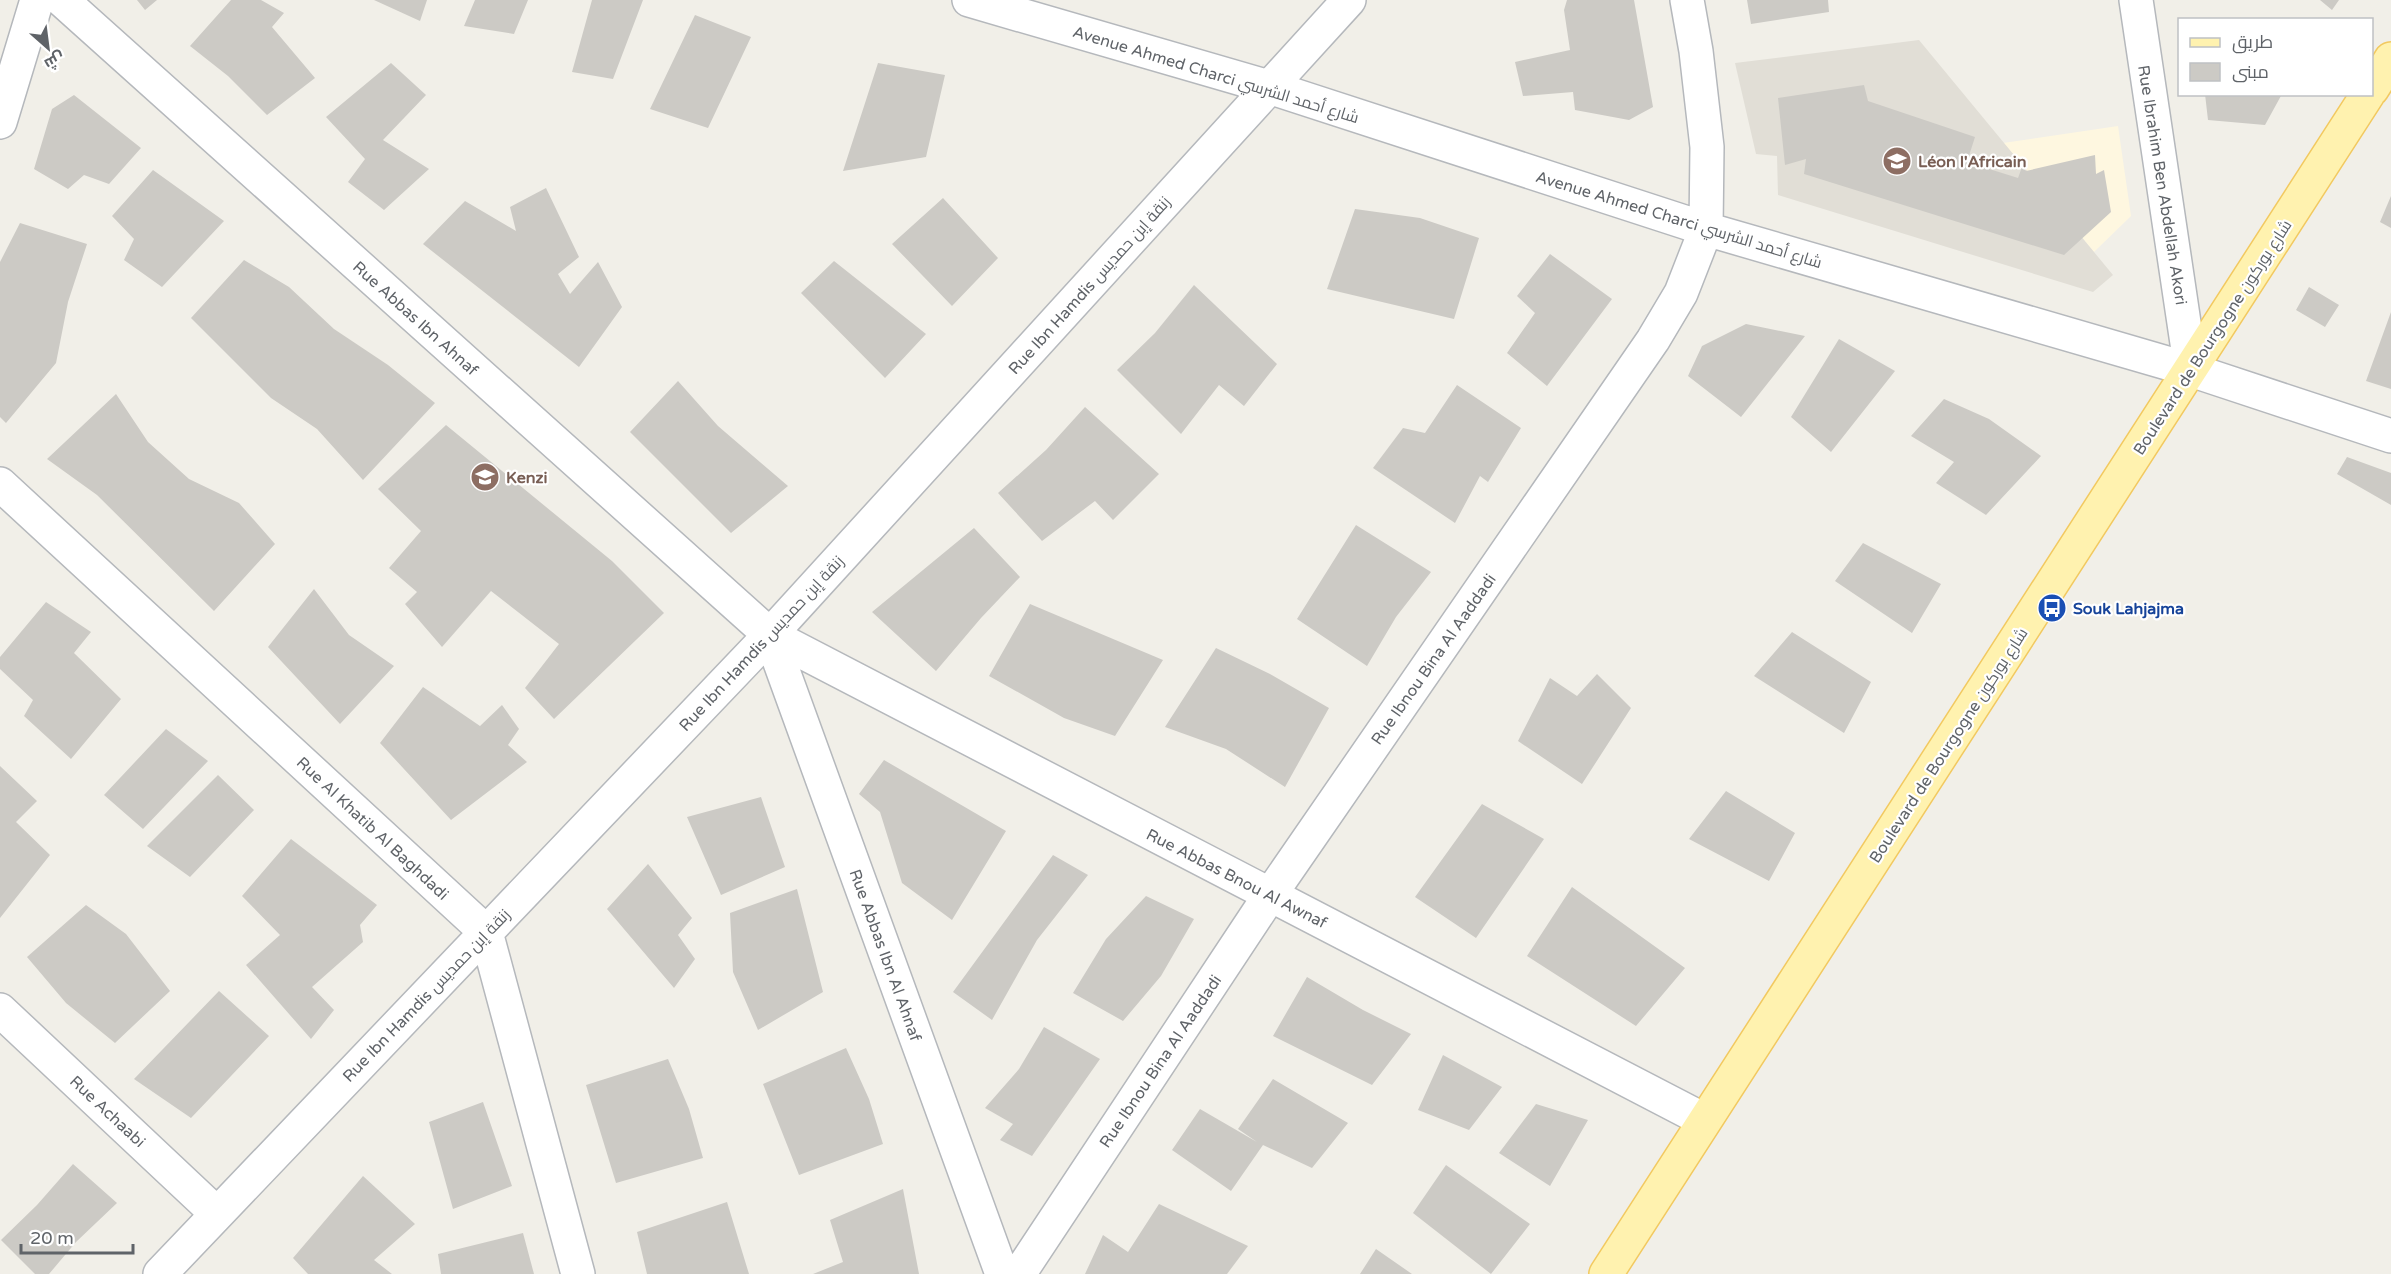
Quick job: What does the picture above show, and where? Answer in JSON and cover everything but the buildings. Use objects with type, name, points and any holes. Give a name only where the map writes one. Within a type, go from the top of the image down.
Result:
[{"type":"main road","points":[[2373,87],[2391,59]]},
{"type":"main road","name":"Boulevard de Bourgogne شارع بوركون","points":[[1606,1274],[2367,96]]},
{"type":"street","points":[[0,122],[37,0]]},
{"type":"street","name":"Rue Abbas Ibn Ahnaf","points":[[62,0],[770,635]]},
{"type":"street","name":"Avenue Ahmed Charci شارع أحمد الشرسي","points":[[969,0],[1269,87],[1706,230],[2191,370],[2391,435]]},
{"type":"street","name":"Rue Ibn Hamdis زنقة إبن حمديس","points":[[160,1274],[770,635],[1349,0]]},
{"type":"street","name":"Rue Ibnou Bina Al Aaddadi","points":[[1019,1274],[1270,895],[1653,340],[1681,293],[1706,230],[1705,124],[1687,0]]},
{"type":"street","name":"Rue Ibrahim Ben Abdellah Akori","points":[[2136,0],[2191,370]]},
{"type":"street","name":"Rue Al Khatib Al Baghdadi","points":[[0,484],[486,932]]},
{"type":"street","name":"Rue Abbas Bnou Al Awnaf","points":[[770,635],[1704,1120]]},
{"type":"street","name":"Rue Abbas Ibn Al Ahnaf","points":[[770,635],[1002,1274]]},
{"type":"street","points":[[486,932],[578,1274]]},
{"type":"street","name":"Rue Achaabi","points":[[0,1010],[216,1213]]},
{"type":"shaded area","name":"Léon l'Africain","points":[[1919,40],[2113,275],[2093,292],[1778,195],[1777,156],[1756,154],[1735,63]]},
{"type":"shaded area","points":[[2118,126],[2131,216],[2094,252],[2003,143]]},
{"type":"place","name":"Léon l'Africain","points":[[1897,161]]},
{"type":"place","name":"Kenzi","points":[[485,477]]},
{"type":"place","name":"Souk Lahjajma","points":[[2052,608]]}]
